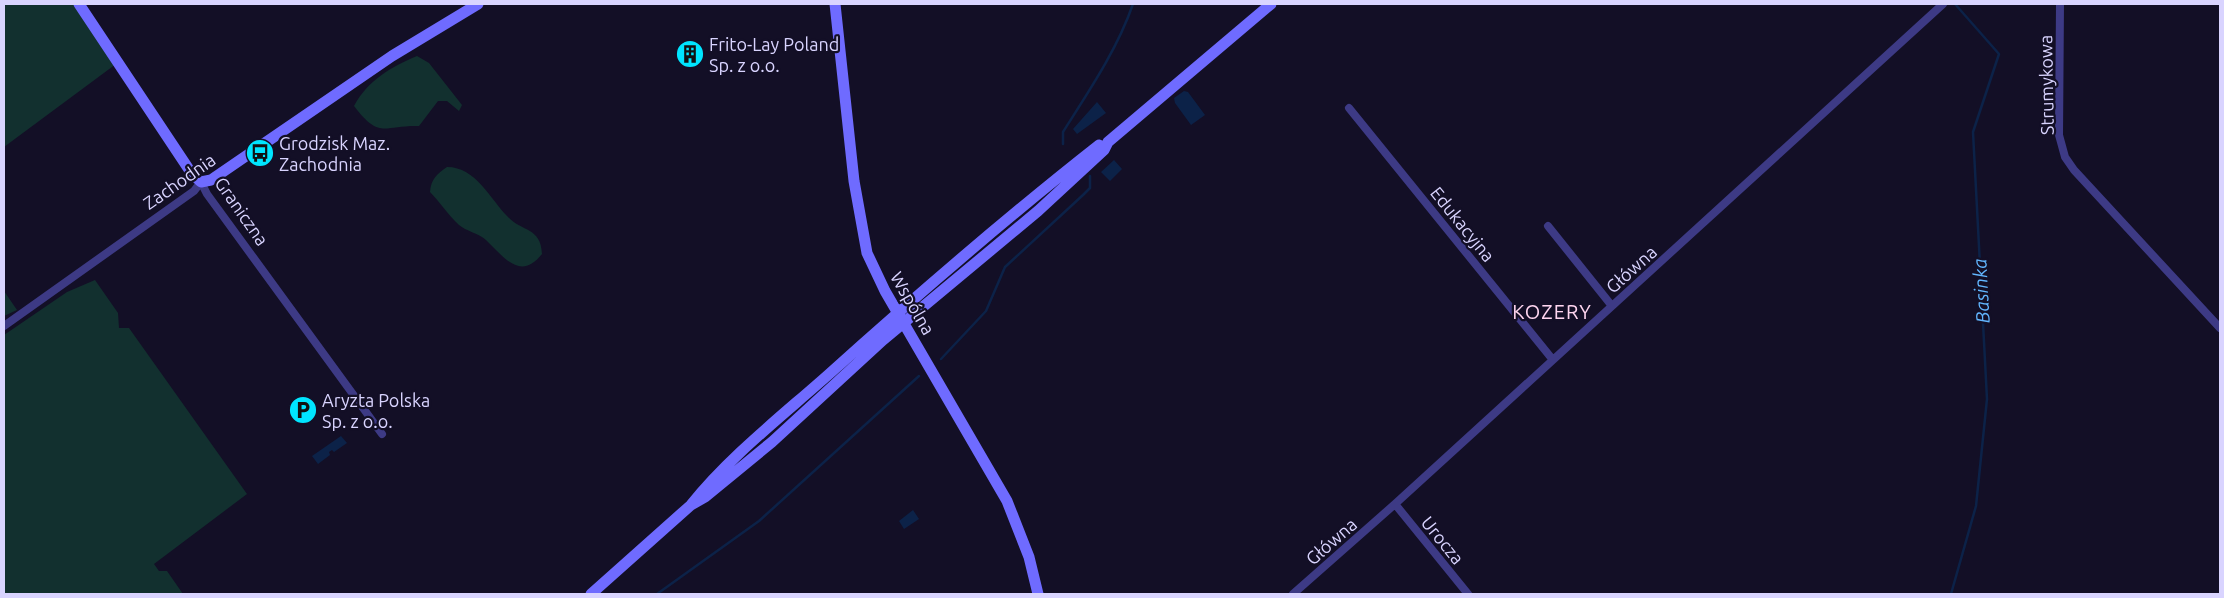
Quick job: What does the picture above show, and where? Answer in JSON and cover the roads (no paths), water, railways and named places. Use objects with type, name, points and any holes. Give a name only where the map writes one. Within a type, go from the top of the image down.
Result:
[{"type":"main road","name":"Graniczna","points":[[79,4],[192,174],[202,182]]},
{"type":"main road","name":"Zachodnia","points":[[202,182],[211,180],[392,56],[478,4]]},
{"type":"main road","name":"Wspólna","points":[[835,4],[854,181],[862,236],[872,266],[1007,501],[1022,539],[1038,594]]},
{"type":"main road","points":[[591,594],[691,505],[701,492],[768,428],[898,313],[1030,200],[1099,145],[1108,142],[1271,4]]},
{"type":"main road","points":[[691,505],[706,497],[772,442],[883,340],[1038,211],[1104,150],[1108,142]]},
{"type":"street","name":"Główna","points":[[1292,594],[1395,504],[1943,4]]},
{"type":"street","name":"Strumykowa","points":[[2060,4],[2059,135],[2065,157],[2074,170],[2220,328]]},
{"type":"street","name":"Edukacyjna","points":[[1349,108],[1553,360]]},
{"type":"street","name":"Zachodnia","points":[[4,326],[194,192],[202,182]]},
{"type":"street","name":"Graniczna","points":[[202,182],[207,194],[382,434]]},
{"type":"street","points":[[1548,226],[1612,306]]},
{"type":"street","name":"Urocza","points":[[1395,504],[1468,594]]},
{"type":"water","points":[[1184,91],[1188,92],[1205,115],[1191,125],[1175,103],[1174,98]]},
{"type":"water","points":[[1097,102],[1106,113],[1077,134],[1073,129]]},
{"type":"water","points":[[1114,160],[1122,169],[1110,181],[1101,172]]},
{"type":"water","points":[[341,436],[347,443],[334,452],[332,450],[329,452],[330,455],[318,464],[312,456]]},
{"type":"water","points":[[913,510],[919,519],[904,529],[899,521]]},
{"type":"waterway","points":[[1063,144],[1063,132],[1111,54],[1133,4]]},
{"type":"waterway","name":"Basinka","points":[[1951,594],[1976,506],[1987,399],[1973,132],[1999,54],[1955,4]]},
{"type":"waterway","points":[[941,359],[986,311],[1005,267],[1090,188],[1090,176]]},
{"type":"waterway","points":[[657,594],[759,521],[919,376]]},
{"type":"place","name":"Frito-Lay Poland Sp. z o.o.","points":[[690,54]]},
{"type":"place","name":"Grodzisk Maz. Zachodnia","points":[[260,153]]},
{"type":"place","name":"Aryzta Polska Sp. z o.o.","points":[[303,410]]},
{"type":"district","name":"KOZERY","points":[[1552,311]]}]
